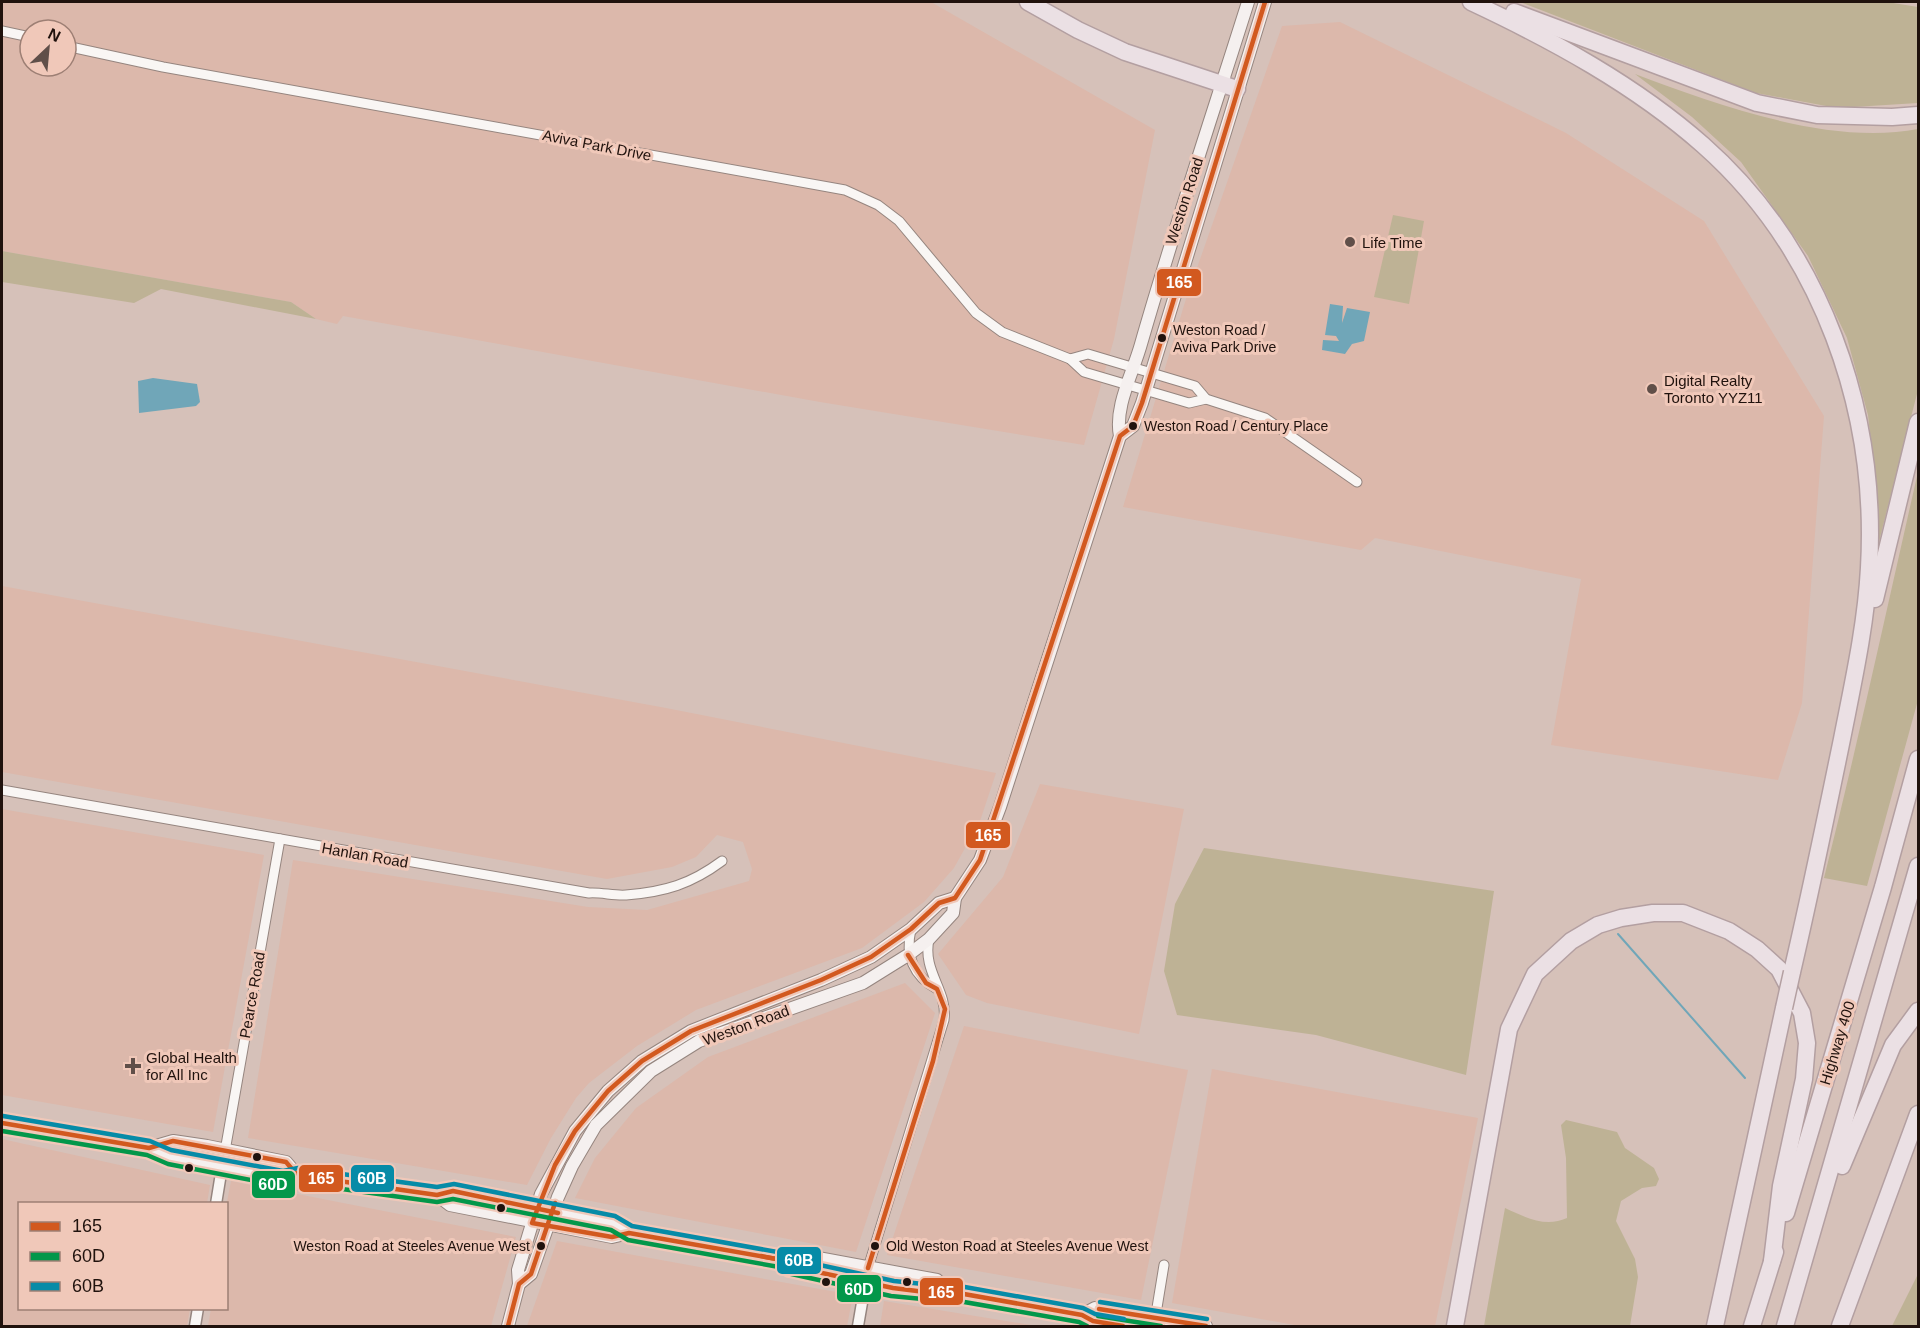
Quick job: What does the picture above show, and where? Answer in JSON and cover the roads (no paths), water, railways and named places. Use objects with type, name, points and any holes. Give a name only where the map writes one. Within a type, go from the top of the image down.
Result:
[{"type":"highway","points":[[1028,2],[1078,30],[1125,52],[1229,87]]},
{"type":"highway","points":[[1471,2],[1574,56],[1623,86],[1685,129],[1722,163],[1753,197],[1775,225],[1806,274],[1829,321],[1848,376],[1860,426],[1868,478],[1869,568],[1856,668]]},
{"type":"highway","points":[[1485,2],[1757,103],[1790,111],[1836,116],[1918,115]]},
{"type":"highway","points":[[1715,1326],[1821,842],[1856,668],[1918,422]]},
{"type":"highway","name":"Highway 400","points":[[1752,1326],[1878,906],[1918,759]]},
{"type":"highway","name":"Highway 400","points":[[1785,1326],[1918,866]]},
{"type":"highway","points":[[1455,1326],[1464,1293],[1509,1029],[1523,995],[1535,974],[1571,941],[1598,925],[1653,913],[1683,913],[1729,930],[1757,949],[1779,969],[1802,1013],[1807,1043],[1804,1079],[1781,1186],[1772,1261]]},
{"type":"highway","points":[[1806,1253],[1888,1055],[1899,1034],[1918,1011]]},
{"type":"highway","points":[[1840,1326],[1918,1114]]},
{"type":"highway","points":[[1464,1293],[1464,1326]]},
{"type":"main road","name":"Weston Road","points":[[1120,436],[1134,426],[1152,373],[1229,87],[1248,2]]},
{"type":"main road","name":"Weston Road","points":[[519,1284],[531,1274],[552,1212],[572,1166],[597,1125],[623,1096],[651,1071],[699,1041],[863,983],[929,939],[953,912],[955,898],[980,860],[1036,698],[1056,627],[1120,436],[1117,420],[1135,367],[1171,242],[1229,87],[1265,2]]},
{"type":"main road","name":"Weston Road","points":[[508,1326],[519,1284],[518,1270],[537,1208],[555,1165],[575,1131],[608,1090],[642,1061],[691,1031],[821,980],[871,957],[911,929],[939,903],[955,898]]},
{"type":"main road","points":[[2,1123],[149,1148],[169,1157],[283,1179],[297,1175],[437,1195],[453,1191],[614,1223],[629,1233],[782,1260],[789,1266],[865,1282],[934,1294],[947,1291],[1082,1315],[1093,1321],[1123,1326]]},
{"type":"main road","points":[[149,1148],[173,1141],[225,1150],[286,1162],[297,1175]]},
{"type":"main road","points":[[222,1167],[225,1150]]},
{"type":"main road","points":[[437,1195],[450,1205],[547,1226],[612,1238],[629,1233]]},
{"type":"main road","points":[[782,1260],[791,1252],[936,1280],[947,1291]]},
{"type":"main road","points":[[1082,1315],[1095,1308],[1154,1323],[1206,1326]]},
{"type":"street","points":[[2,31],[18,35]]},
{"type":"street","name":"Aviva Park Drive","points":[[78,49],[163,67],[845,190],[878,205],[898,221],[976,313],[1002,332],[1070,359],[1084,372],[1189,403],[1206,399],[1195,386],[1135,367],[1088,354],[1070,359]]},
{"type":"street","points":[[1206,399],[1265,418],[1357,482]]},
{"type":"street","name":"Hanlan Road","points":[[2,790],[484,876],[589,892],[624,895],[688,884],[722,861]]},
{"type":"street","name":"Pearce Road","points":[[225,1150],[280,839]]},
{"type":"street","points":[[911,929],[908,955],[926,983],[937,989]]},
{"type":"street","points":[[858,1326],[868,1268],[944,1020],[945,1009],[935,978],[927,963],[929,939]]},
{"type":"street","points":[[216,1202],[222,1167]]},
{"type":"street","points":[[1154,1323],[1164,1265]]},
{"type":"street","points":[[195,1326],[198,1310]]},
{"type":"water","points":[[1330,304],[1343,306],[1342,323],[1347,308],[1370,312],[1364,341],[1352,344],[1345,354],[1322,350],[1323,340],[1339,341],[1336,336],[1325,335]]},
{"type":"water","points":[[153,378],[197,384],[200,402],[196,406],[139,413],[138,381]]},
{"type":"waterway","points":[[1618,934],[1745,1078]]},
{"type":"place","name":"Life Time","points":[[1350,242]]},
{"type":"place","name":"Weston Road / Aviva Park Drive","points":[[1162,338]]},
{"type":"place","name":"Digital Realty Toronto YYZ11","points":[[1652,389]]},
{"type":"place","name":"Weston Road / Century Place","points":[[1133,426]]},
{"type":"place","name":"Global Health for All Inc","points":[[133,1066]]},
{"type":"place","name":"Weston Road at Steeles Avenue West","points":[[541,1246]]},
{"type":"place","name":"Old Weston Road at Steeles Avenue West","points":[[875,1246]]}]
